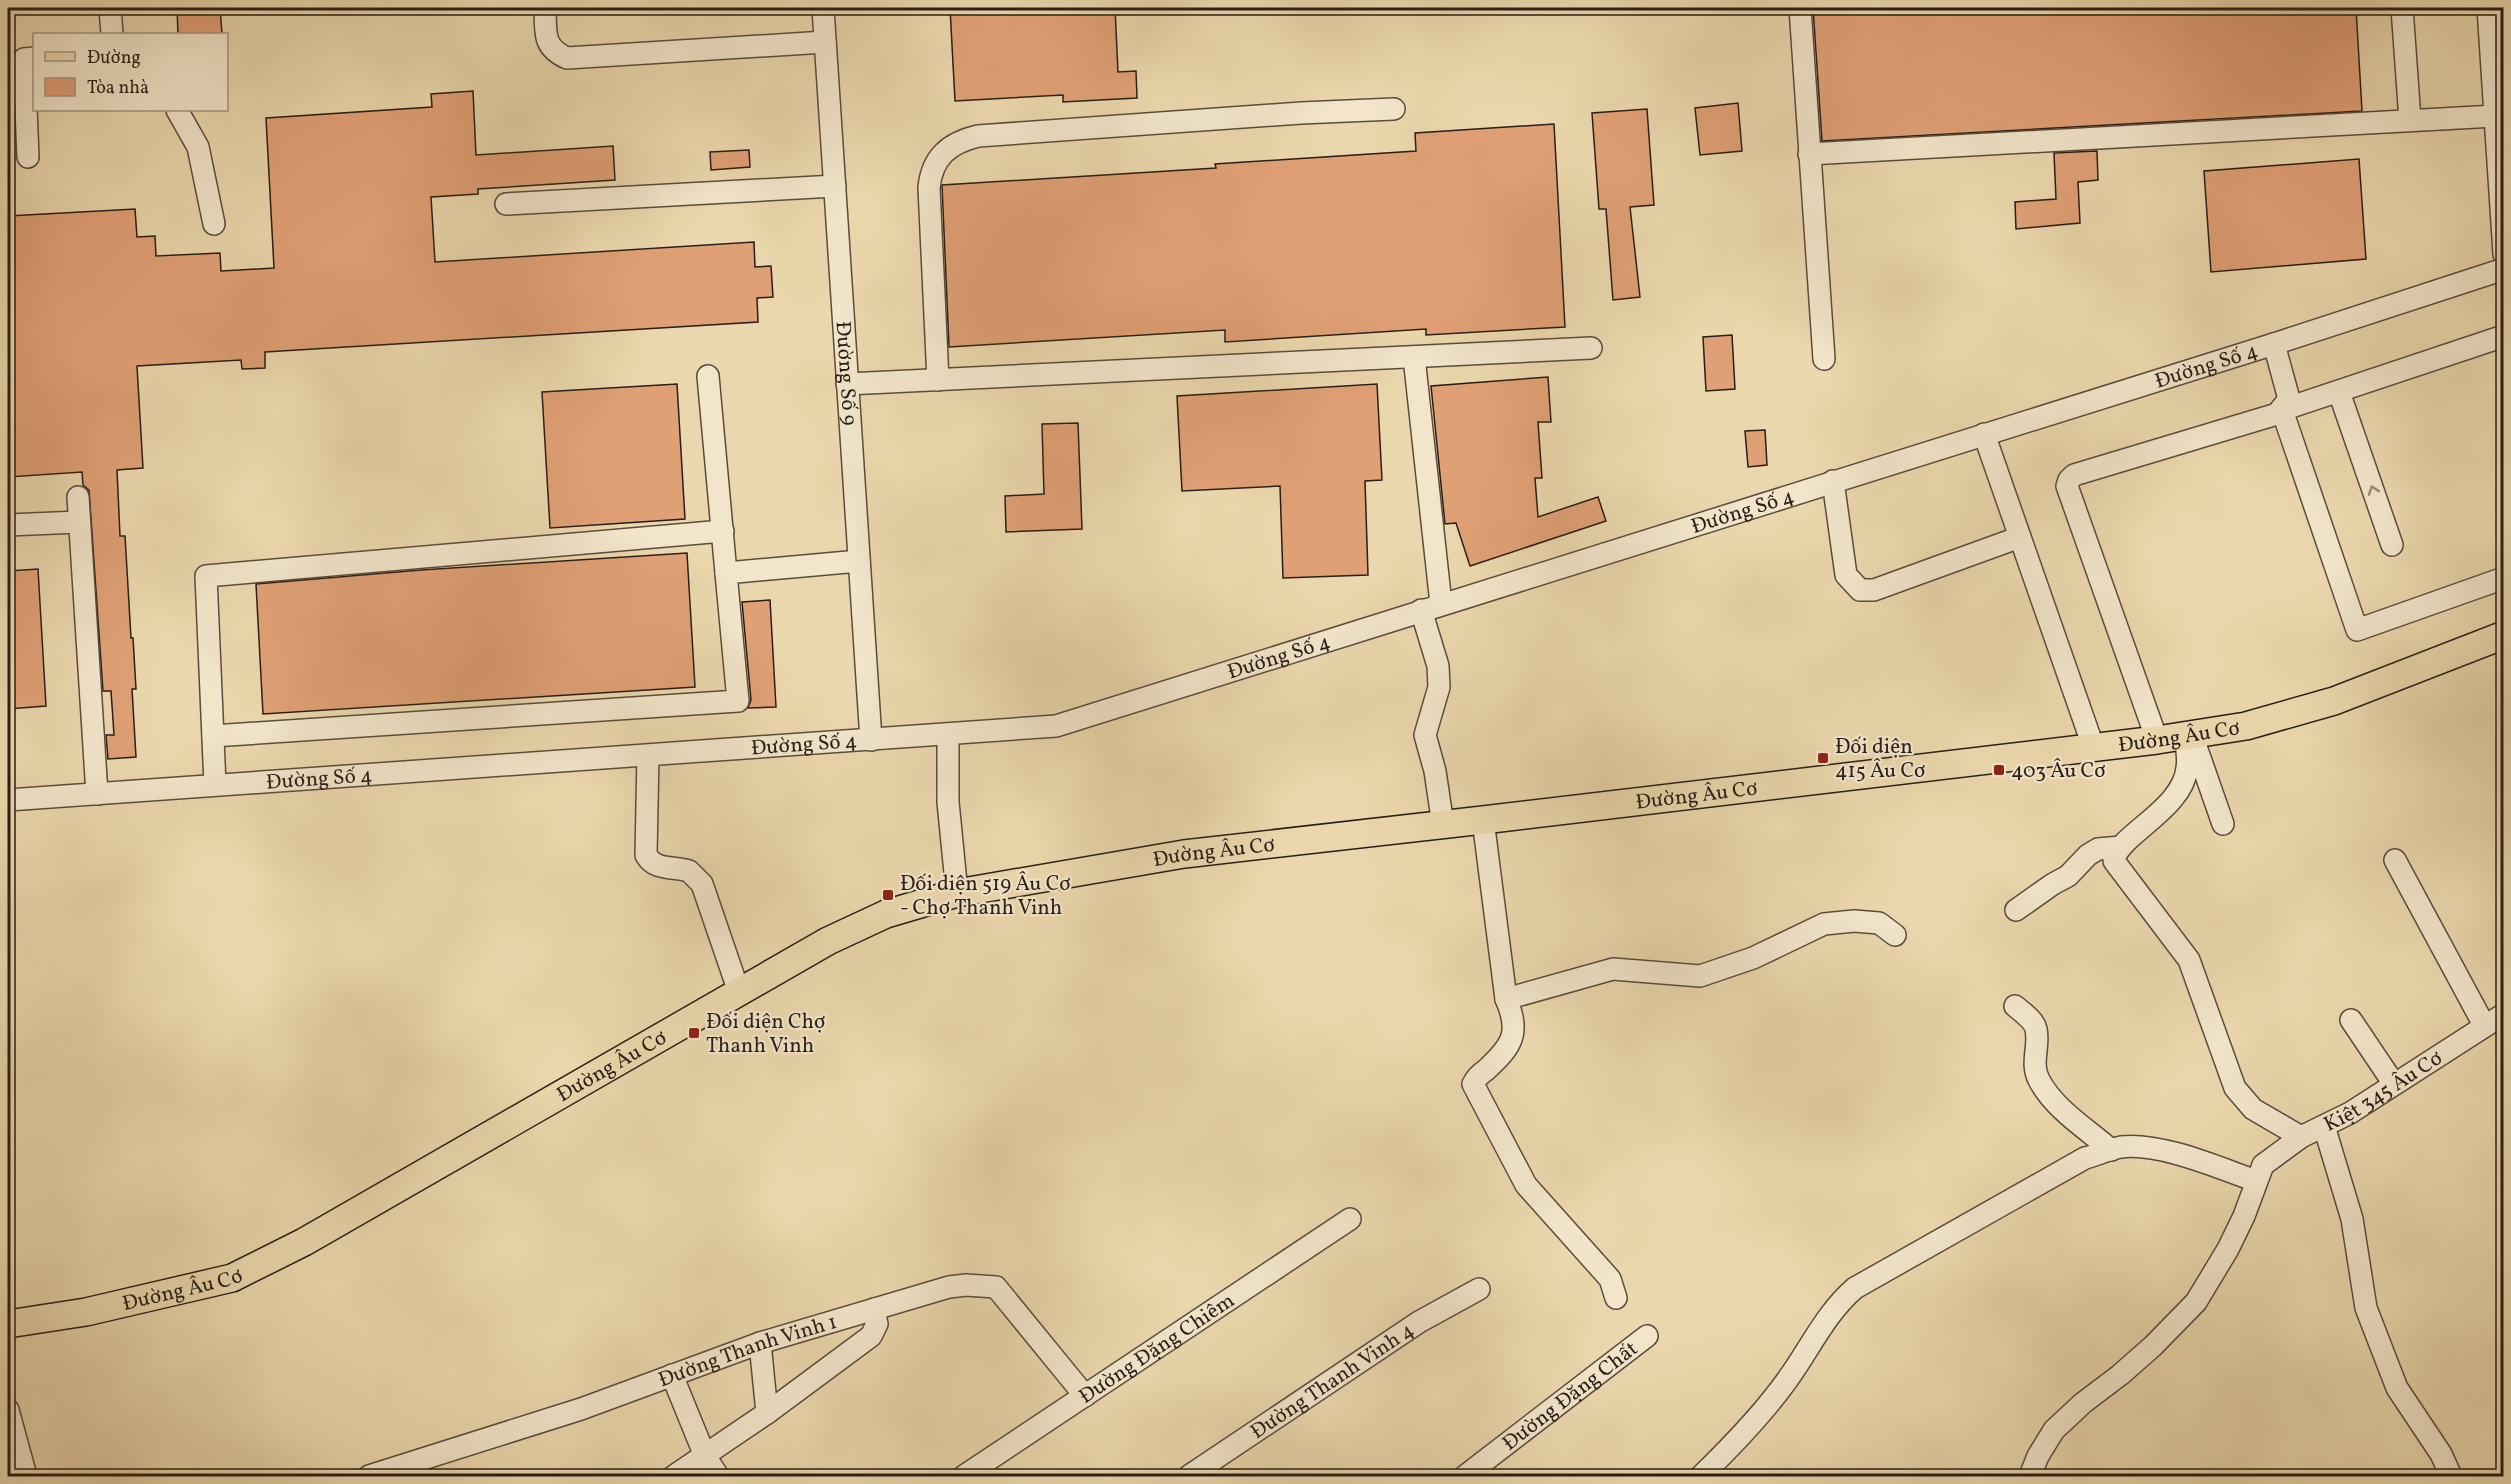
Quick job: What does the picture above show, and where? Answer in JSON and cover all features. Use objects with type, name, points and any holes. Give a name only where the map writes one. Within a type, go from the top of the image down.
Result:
[{"type":"main road","name":"Đường Âu Cơ","points":[[8,1324],[86,1312],[232,1278],[304,1242],[828,941],[876,919],[957,893],[1184,854],[2157,740],[2246,726],[2334,700],[2504,635]]},
{"type":"street","points":[[110,8],[112,33]]},
{"type":"street","points":[[544,8],[547,43],[556,53],[567,58],[825,42]]},
{"type":"street","name":"Đường Số 9","points":[[823,8],[871,740]]},
{"type":"street","points":[[1800,8],[1824,358]]},
{"type":"street","points":[[2402,8],[2410,120]]},
{"type":"street","points":[[2488,8],[2504,254]]},
{"type":"street","points":[[28,157],[24,59],[33,58]]},
{"type":"street","points":[[938,380],[929,188],[933,166],[956,144],[978,136],[1300,113],[1394,109]]},
{"type":"street","points":[[178,111],[198,147],[214,224]]},
{"type":"street","points":[[1809,154],[2495,116]]},
{"type":"street","points":[[506,204],[835,186]]},
{"type":"street","name":"Đường Số 4","points":[[8,800],[1056,726],[2274,344],[2504,269]]},
{"type":"street","points":[[2282,410],[2504,336]]},
{"type":"street","points":[[2157,740],[2067,486],[2074,475],[2277,414],[2289,399],[2274,344]]},
{"type":"street","points":[[847,384],[1591,348]]},
{"type":"street","points":[[1414,357],[1431,607],[1439,687],[1425,735],[1435,771],[1443,825]]},
{"type":"street","points":[[213,736],[738,701],[708,376]]},
{"type":"street","points":[[2339,392],[2392,545]]},
{"type":"street","points":[[2282,410],[2357,630],[2504,578]]},
{"type":"street","points":[[1984,434],[2093,746]]},
{"type":"street","points":[[1833,481],[1846,575],[1849,581],[1860,590],[1874,590],[2020,537]]},
{"type":"street","points":[[78,496],[97,794]]},
{"type":"street","points":[[8,525],[79,522]]},
{"type":"street","points":[[215,785],[206,576],[723,531]]},
{"type":"street","points":[[726,573],[859,561]]},
{"type":"street","points":[[948,734],[948,802],[957,893]]},
{"type":"street","points":[[2189,735],[2223,824]]},
{"type":"street","points":[[2189,735],[2187,768],[2179,790],[2159,815],[2121,847],[2114,861],[2189,960],[2235,1088],[2253,1109],[2301,1137]]},
{"type":"street","points":[[648,756],[646,855],[649,861],[661,867],[689,871],[702,884],[739,992]]},
{"type":"street","points":[[1483,820],[1506,999],[1511,1010],[1515,1031],[1510,1045],[1479,1075],[1473,1084],[1526,1185],[1610,1279],[1616,1298]]},
{"type":"street","points":[[2016,910],[2068,876],[2088,855],[2098,849],[2121,847]]},
{"type":"street","points":[[2395,860],[2484,1025]]},
{"type":"street","points":[[1506,999],[1613,969],[1700,976],[1753,958],[1824,924],[1842,921],[1879,923],[1895,935]]},
{"type":"street","points":[[2015,1006],[2029,1018],[2037,1030],[2034,1059],[2038,1078],[2054,1101],[2111,1150]]},
{"type":"street","name":"Kiệt 345 Âu Cơ","points":[[2259,1173],[2301,1137],[2350,1113],[2504,1014]]},
{"type":"street","points":[[2351,1020],[2394,1084]]},
{"type":"street","points":[[2324,1126],[2352,1219],[2366,1308],[2397,1388],[2441,1454],[2451,1476]]},
{"type":"street","points":[[1701,1476],[1746,1429],[1791,1375],[1845,1296],[1855,1288],[2085,1158],[2121,1147],[2146,1149],[2259,1173],[2244,1216],[2228,1249],[2196,1302],[2120,1376],[2083,1403],[2054,1430],[2038,1456],[2030,1476]]},
{"type":"street","name":"Đường Đặng Chiêm","points":[[964,1476],[1350,1220]]},
{"type":"street","name":"Đường Thanh Vinh 1","points":[[369,1476],[429,1468],[760,1343],[949,1287],[966,1285],[996,1287],[1085,1396]]},
{"type":"street","name":"Đường Thanh Vinh 4","points":[[1189,1476],[1419,1322],[1479,1288]]},
{"type":"street","points":[[674,1476],[767,1413],[871,1336],[877,1324],[874,1309]]},
{"type":"street","name":"Đường Đặng Chất","points":[[1465,1476],[1647,1336]]},
{"type":"street","points":[[760,1343],[767,1413]]},
{"type":"street","points":[[672,1376],[705,1456],[718,1476]]},
{"type":"street","points":[[8,1410],[26,1476]]},
{"type":"building","points":[[177,8],[220,8],[222,33],[178,33]]},
{"type":"building","points":[[950,8],[1115,8],[1118,72],[1136,71],[1137,98],[1063,102],[1063,95],[955,101]]},
{"type":"building","points":[[1813,8],[2356,8],[2362,111],[1822,141]]},
{"type":"building","points":[[473,91],[476,155],[613,146],[615,180],[478,189],[478,194],[431,197],[435,262],[754,242],[755,267],[771,266],[773,297],[757,298],[758,322],[265,352],[265,368],[242,369],[241,360],[137,366],[143,468],[117,470],[120,536],[125,536],[131,638],[133,638],[136,689],[132,689],[136,757],[108,759],[106,735],[114,735],[111,691],[103,691],[89,490],[83,485],[82,472],[8,477],[8,216],[135,209],[137,237],[155,236],[156,256],[220,253],[221,271],[274,268],[266,118],[432,107],[431,94]]},
{"type":"building","points":[[1738,103],[1742,151],[1700,155],[1695,108]]},
{"type":"building","points":[[1647,109],[1654,205],[1630,207],[1640,297],[1613,300],[1606,209],[1599,209],[1592,113]]},
{"type":"building","points":[[1554,124],[1565,327],[1426,335],[1426,329],[1225,342],[1225,330],[949,347],[942,185],[1216,168],[1215,164],[1416,151],[1415,133]]},
{"type":"building","points":[[749,150],[750,167],[711,170],[710,152]]},
{"type":"building","points":[[2097,151],[2098,180],[2078,182],[2080,223],[2016,229],[2015,202],[2056,199],[2054,153]]},
{"type":"building","points":[[2359,159],[2366,259],[2211,272],[2204,171]]},
{"type":"building","points":[[1732,335],[1735,389],[1706,391],[1703,337]]},
{"type":"building","points":[[1548,377],[1551,422],[1538,422],[1542,478],[1535,478],[1538,517],[1598,497],[1606,521],[1470,566],[1456,523],[1445,524],[1431,386]]},
{"type":"building","points":[[677,384],[685,519],[550,528],[542,392]]},
{"type":"building","points":[[1377,384],[1382,480],[1365,481],[1368,575],[1283,578],[1280,486],[1182,491],[1177,396]]},
{"type":"building","points":[[1078,423],[1082,529],[1006,532],[1005,496],[1044,494],[1042,424]]},
{"type":"building","points":[[1765,430],[1767,465],[1748,467],[1745,431]]},
{"type":"building","points":[[687,553],[695,687],[263,714],[256,584],[421,570]]},
{"type":"building","points":[[38,569],[46,706],[8,709],[8,571]]},
{"type":"building","points":[[770,600],[776,707],[748,708],[751,700],[742,602]]},
{"type":"place","name":"Đối diện 415 Âu Cơ","points":[[1823,758]]},
{"type":"place","name":"403 Âu Cơ","points":[[1999,770]]},
{"type":"place","name":"Đối diện 519 Âu Cơ - Chợ Thanh Vinh","points":[[888,895]]},
{"type":"place","name":"Đối diện Chợ Thanh Vinh","points":[[694,1033]]}]
